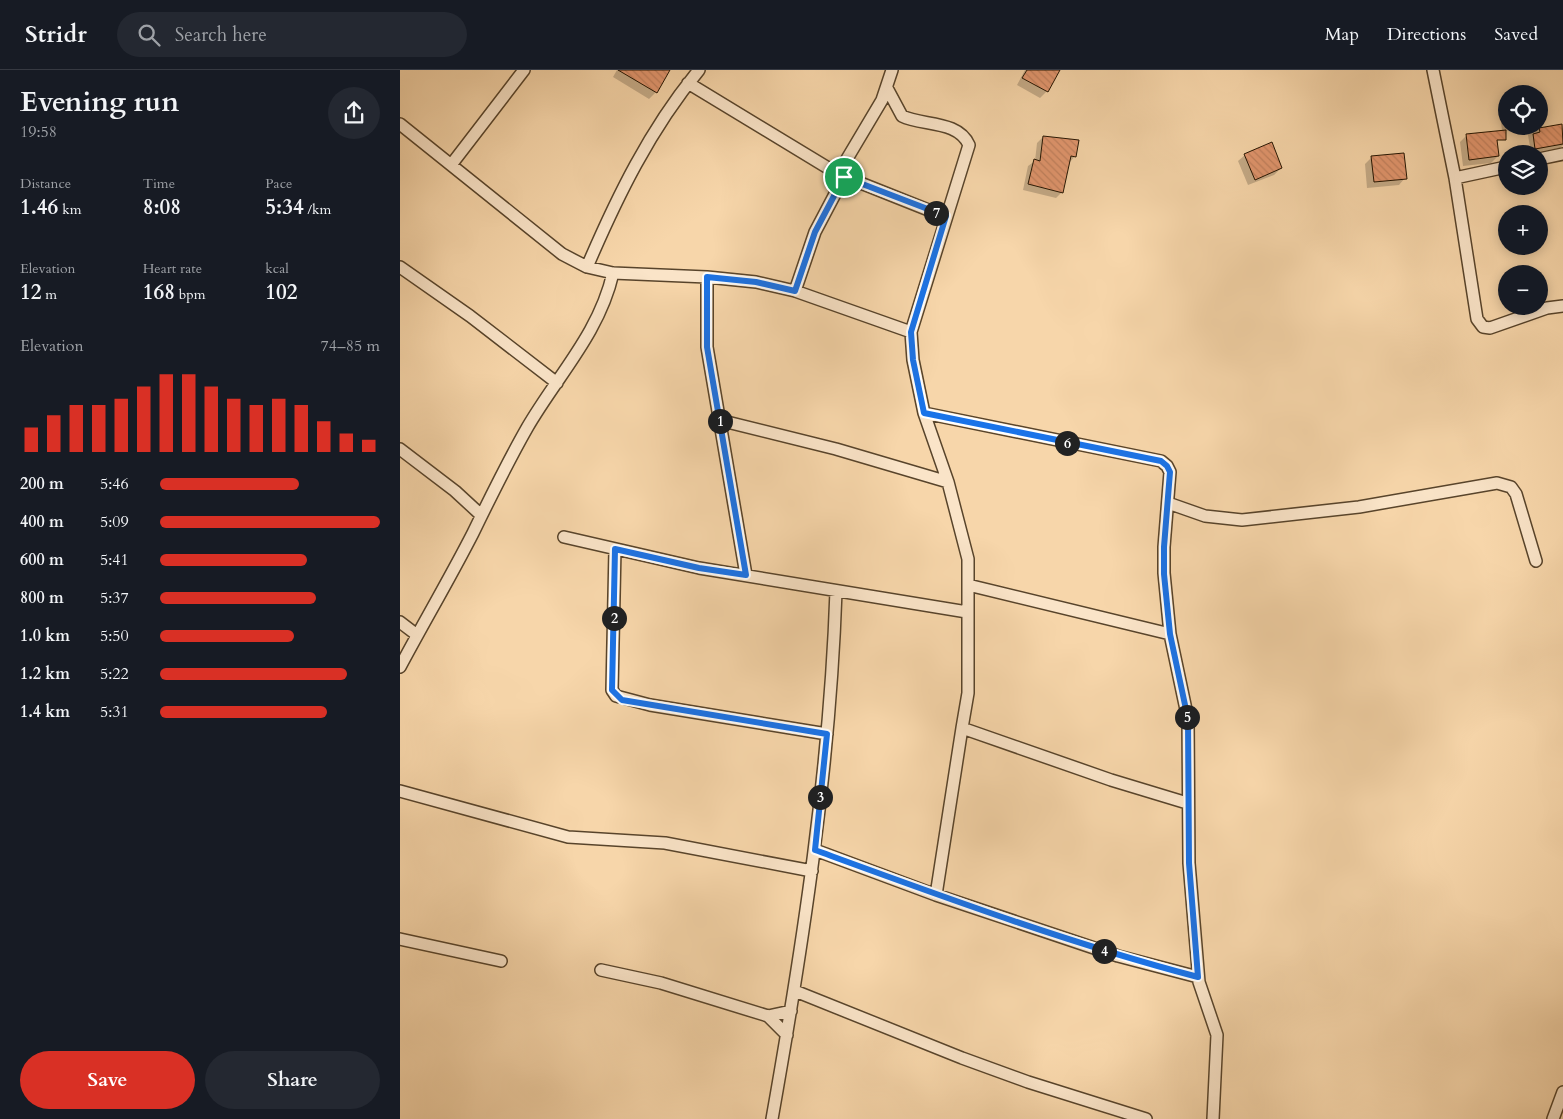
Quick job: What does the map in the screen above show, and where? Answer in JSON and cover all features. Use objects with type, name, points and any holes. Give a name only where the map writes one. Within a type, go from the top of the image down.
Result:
[{"type":"street","points":[[451,165],[524,70]]},
{"type":"street","points":[[587,267],[622,189],[645,146],[698,70]]},
{"type":"street","points":[[795,291],[815,232],[841,175],[887,88],[892,70]]},
{"type":"street","points":[[1433,70],[1455,178],[1473,306],[1477,319],[1483,327],[1490,328],[1547,308],[1563,306]]},
{"type":"street","points":[[688,83],[841,175],[946,216]]},
{"type":"street","points":[[887,88],[902,116],[937,124],[953,130],[967,139],[969,151],[946,216],[911,332],[913,360],[924,413],[948,482],[968,559],[968,694],[936,894]]},
{"type":"street","points":[[400,124],[562,254],[587,267],[612,273],[707,277],[756,282],[795,291],[911,332]]},
{"type":"street","points":[[1548,157],[1563,154]]},
{"type":"street","points":[[1455,178],[1498,169]]},
{"type":"street","points":[[400,267],[470,316],[557,383]]},
{"type":"street","points":[[400,667],[515,449],[588,336],[608,294],[612,273]]},
{"type":"street","points":[[707,277],[707,347],[746,575]]},
{"type":"street","points":[[924,413],[1161,461],[1170,472],[1164,547],[1170,634],[1188,719],[1187,803],[1189,863],[1198,977],[1217,1035],[1218,1050],[1213,1119]]},
{"type":"street","points":[[719,420],[836,449],[948,482]]},
{"type":"street","points":[[400,449],[455,491],[481,515]]},
{"type":"street","points":[[1168,503],[1205,516],[1242,520],[1359,507],[1497,483],[1511,487],[1516,494],[1536,561]]},
{"type":"street","points":[[564,537],[699,568],[967,612]]},
{"type":"street","points":[[615,549],[612,690],[616,696],[622,700],[659,707],[827,734]]},
{"type":"street","points":[[968,585],[1170,634]]},
{"type":"street","points":[[772,1119],[795,991],[815,850],[827,734],[836,591]]},
{"type":"street","points":[[400,622],[418,635]]},
{"type":"street","points":[[962,728],[1111,780],[1187,803]]},
{"type":"street","points":[[400,791],[568,837],[665,843],[812,872]]},
{"type":"street","points":[[815,850],[936,894],[1118,956],[1198,977]]},
{"type":"street","points":[[400,939],[501,961]]},
{"type":"street","points":[[601,970],[661,983],[768,1016],[787,1035]]},
{"type":"street","points":[[795,991],[962,1058],[1028,1082],[1146,1119]]},
{"type":"street","points":[[768,1016],[791,1011]]},
{"type":"street","points":[[1553,1119],[1563,1092]]},
{"type":"building","points":[[618,70],[670,70],[657,93]]},
{"type":"building","points":[[1027,70],[1060,70],[1048,92],[1022,78]]},
{"type":"building","points":[[1562,124],[1563,144],[1548,147],[1548,145],[1534,145],[1533,135],[1548,135],[1548,126]]},
{"type":"building","points":[[1498,131],[1498,135],[1506,135],[1506,140],[1497,140],[1498,156],[1469,160],[1466,134]]},
{"type":"building","points":[[1043,136],[1079,140],[1076,157],[1071,156],[1063,193],[1028,184],[1034,159],[1040,161]]},
{"type":"building","points":[[1272,142],[1282,168],[1255,180],[1244,154]]},
{"type":"building","points":[[1404,153],[1407,179],[1374,182],[1371,156]]},
{"type":"route","points":[[844,177],[888,196],[946,216],[911,332],[913,360],[924,413],[1161,461],[1170,472],[1164,547],[1164,574],[1170,634],[1188,719],[1187,803],[1189,863],[1198,977],[1118,956],[936,894],[815,850],[827,734],[745,722],[622,700],[612,690],[615,549],[699,568],[746,575],[707,347],[707,277],[756,282],[795,291],[815,232],[844,177]]}]
